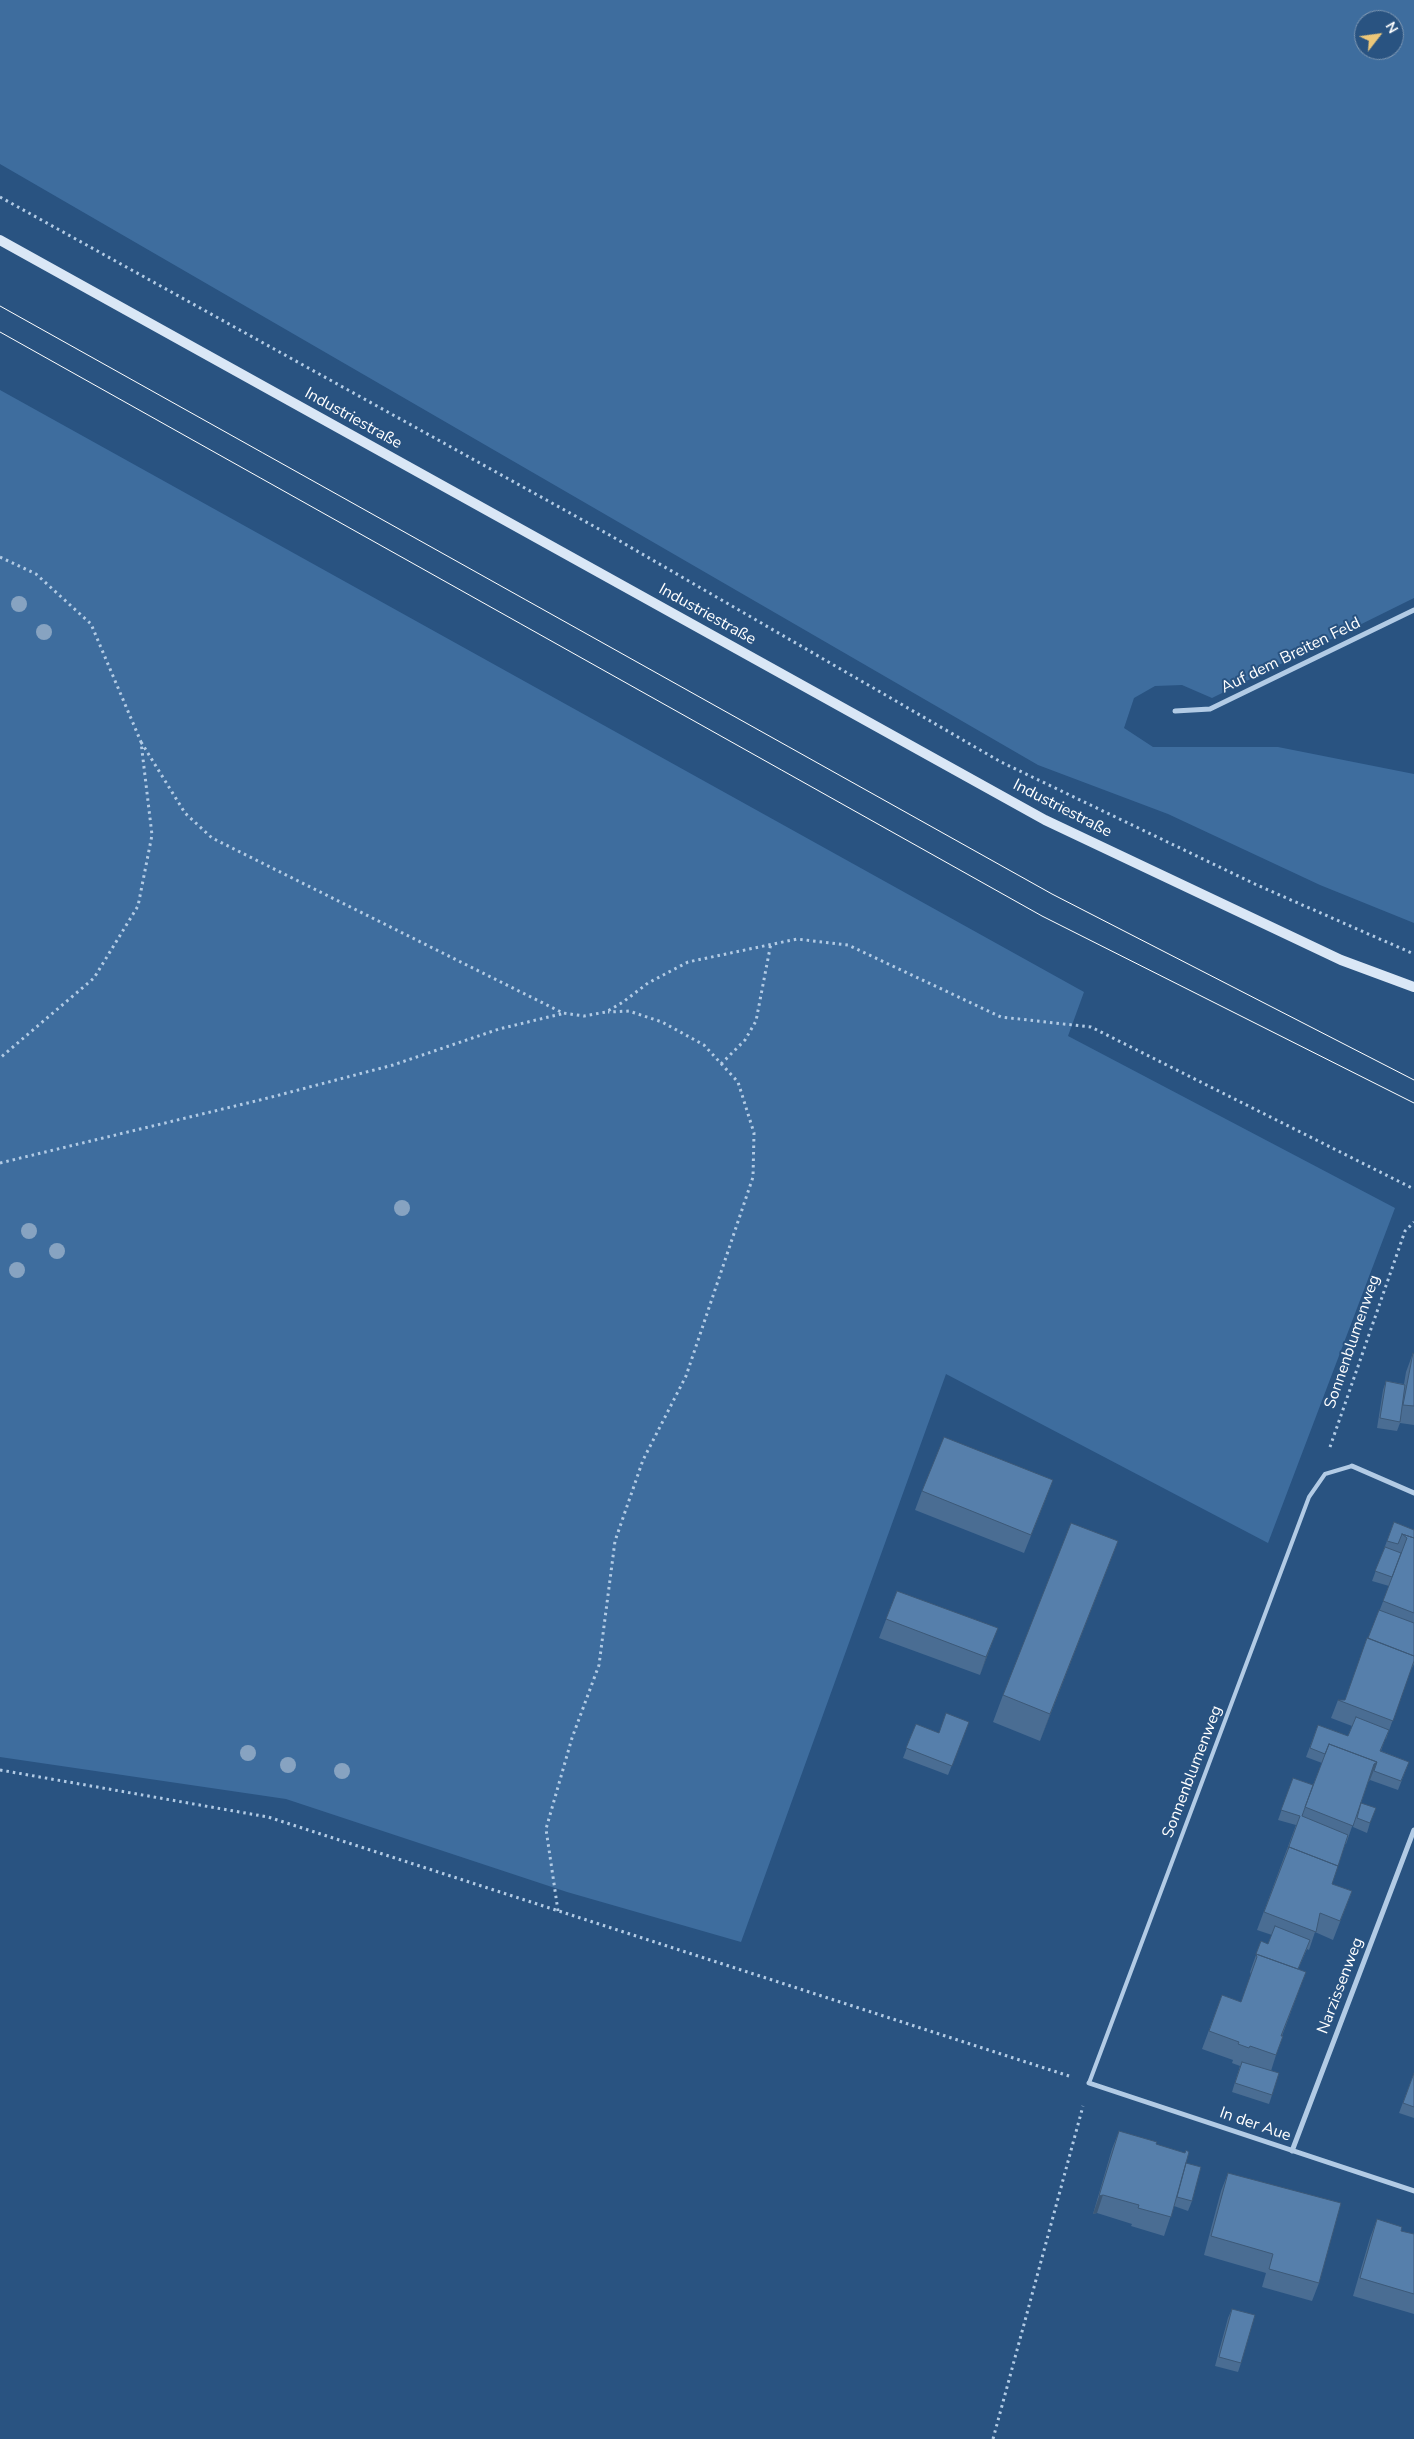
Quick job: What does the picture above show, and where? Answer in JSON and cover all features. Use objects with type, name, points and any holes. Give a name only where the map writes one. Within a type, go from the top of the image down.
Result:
[{"type":"main road","name":"Industriestraße","points":[[0,240],[1045,820],[1341,960],[1414,987]]},
{"type":"street","name":"Auf dem Breiten Feld","points":[[1175,711],[1210,709],[1414,610]]},
{"type":"street","points":[[1352,1466],[1414,1493]]},
{"type":"street","name":"Narzissenweg","points":[[1292,2151],[1414,1830]]},
{"type":"street","name":"In der Aue","points":[[1089,2083],[1414,2191]]},
{"type":"lane","points":[[1325,1474],[1352,1466]]},
{"type":"lane","name":"Sonnenblumenweg","points":[[1089,2083],[1309,1497],[1325,1474]]},
{"type":"path","points":[[0,197],[606,533],[1001,762],[1257,885],[1414,954]]},
{"type":"path","points":[[0,557],[36,574],[90,624],[141,742],[185,813],[212,838],[566,1013],[584,1016],[606,1012],[629,1011],[662,1022],[704,1045],[738,1082],[754,1133],[753,1177],[686,1376],[643,1460],[615,1541],[599,1665],[572,1738],[546,1830],[558,1911]]},
{"type":"path","points":[[0,1058],[94,978],[138,906],[152,835],[141,742]]},
{"type":"path","points":[[606,1012],[624,1002],[648,983],[688,962],[797,939],[848,945],[1001,1017],[1091,1027],[1414,1188]]},
{"type":"path","points":[[721,1064],[745,1040],[756,1021],[771,944]]},
{"type":"path","points":[[0,1164],[393,1065],[500,1029],[566,1013]]},
{"type":"path","name":"Sonnenblumenweg","points":[[1325,1474],[1329,1449],[1405,1231],[1414,1222]]},
{"type":"path","points":[[0,1770],[268,1817],[1089,2083],[993,2439]]},
{"type":"shaded area","points":[[0,0],[1414,0],[1414,598],[1212,698],[1182,685],[1155,686],[1134,698],[1124,728],[1153,747],[1278,747],[1414,774],[1414,923],[1320,885],[1168,814],[1038,765],[0,164]]},
{"type":"shaded area","points":[[0,390],[1084,992],[1068,1036],[1395,1208],[1268,1543],[946,1374],[741,1942],[567,1892],[286,1799],[0,1757]]},
{"type":"building","points":[[1414,1354],[1414,1406],[1403,1405]]},
{"type":"building","points":[[1386,1381],[1405,1385],[1400,1422],[1380,1418]]},
{"type":"building","points":[[944,1437],[1053,1480],[1031,1535],[922,1491]]},
{"type":"building","points":[[1394,1522],[1414,1530],[1414,1538],[1402,1534],[1398,1544],[1387,1541]]},
{"type":"building","points":[[1071,1523],[1118,1541],[1050,1714],[1003,1695]]},
{"type":"building","points":[[1402,1534],[1414,1538],[1414,1613],[1383,1601],[1407,1538]]},
{"type":"building","points":[[1385,1547],[1401,1553],[1392,1577],[1375,1571]]},
{"type":"building","points":[[897,1591],[998,1628],[986,1657],[886,1619]]},
{"type":"building","points":[[1379,1610],[1414,1623],[1414,1656],[1368,1638]]},
{"type":"building","points":[[1367,1638],[1414,1656],[1414,1661],[1393,1721],[1338,1700],[1345,1700]]},
{"type":"building","points":[[946,1713],[969,1722],[952,1766],[906,1748],[916,1724],[939,1733]]},
{"type":"building","points":[[1356,1717],[1389,1730],[1380,1751],[1409,1762],[1401,1781],[1374,1771],[1377,1762],[1329,1744],[1325,1754],[1310,1748],[1318,1725],[1348,1736]]},
{"type":"building","points":[[1329,1744],[1377,1762],[1374,1764],[1353,1826],[1305,1807]]},
{"type":"building","points":[[1293,1778],[1313,1785],[1302,1816],[1348,1835],[1338,1866],[1289,1847],[1288,1849],[1300,1816],[1281,1810]]},
{"type":"building","points":[[1361,1803],[1376,1808],[1370,1823],[1357,1818]]},
{"type":"building","points":[[1289,1847],[1338,1866],[1332,1884],[1352,1891],[1340,1921],[1320,1913],[1316,1932],[1264,1912]]},
{"type":"building","points":[[1275,1926],[1310,1940],[1298,1969],[1256,1954],[1261,1941],[1268,1944]]},
{"type":"building","points":[[1256,1954],[1306,1972],[1281,2036],[1283,2036],[1276,2055],[1250,2046],[1249,2048],[1238,2044],[1239,2042],[1209,2031],[1222,1995],[1241,2002],[1257,1957]]},
{"type":"building","points":[[1242,2062],[1279,2073],[1272,2095],[1235,2083]]},
{"type":"building","points":[[1414,2073],[1414,2107],[1403,2103]]},
{"type":"building","points":[[1119,2131],[1157,2142],[1156,2144],[1185,2153],[1186,2150],[1189,2152],[1171,2217],[1138,2208],[1139,2205],[1103,2195],[1099,2196]]},
{"type":"building","points":[[1186,2163],[1201,2167],[1192,2201],[1177,2197]]},
{"type":"building","points":[[1228,2173],[1341,2203],[1319,2283],[1269,2269],[1273,2254],[1211,2236]]},
{"type":"building","points":[[1377,2219],[1402,2227],[1401,2231],[1414,2234],[1414,2294],[1360,2278]]},
{"type":"building","points":[[1232,2309],[1255,2315],[1241,2363],[1219,2357]]},
{"type":"tram line","points":[[0,306],[1052,894],[1414,1080]]},
{"type":"tram line","points":[[0,332],[1042,916],[1414,1103]]}]
